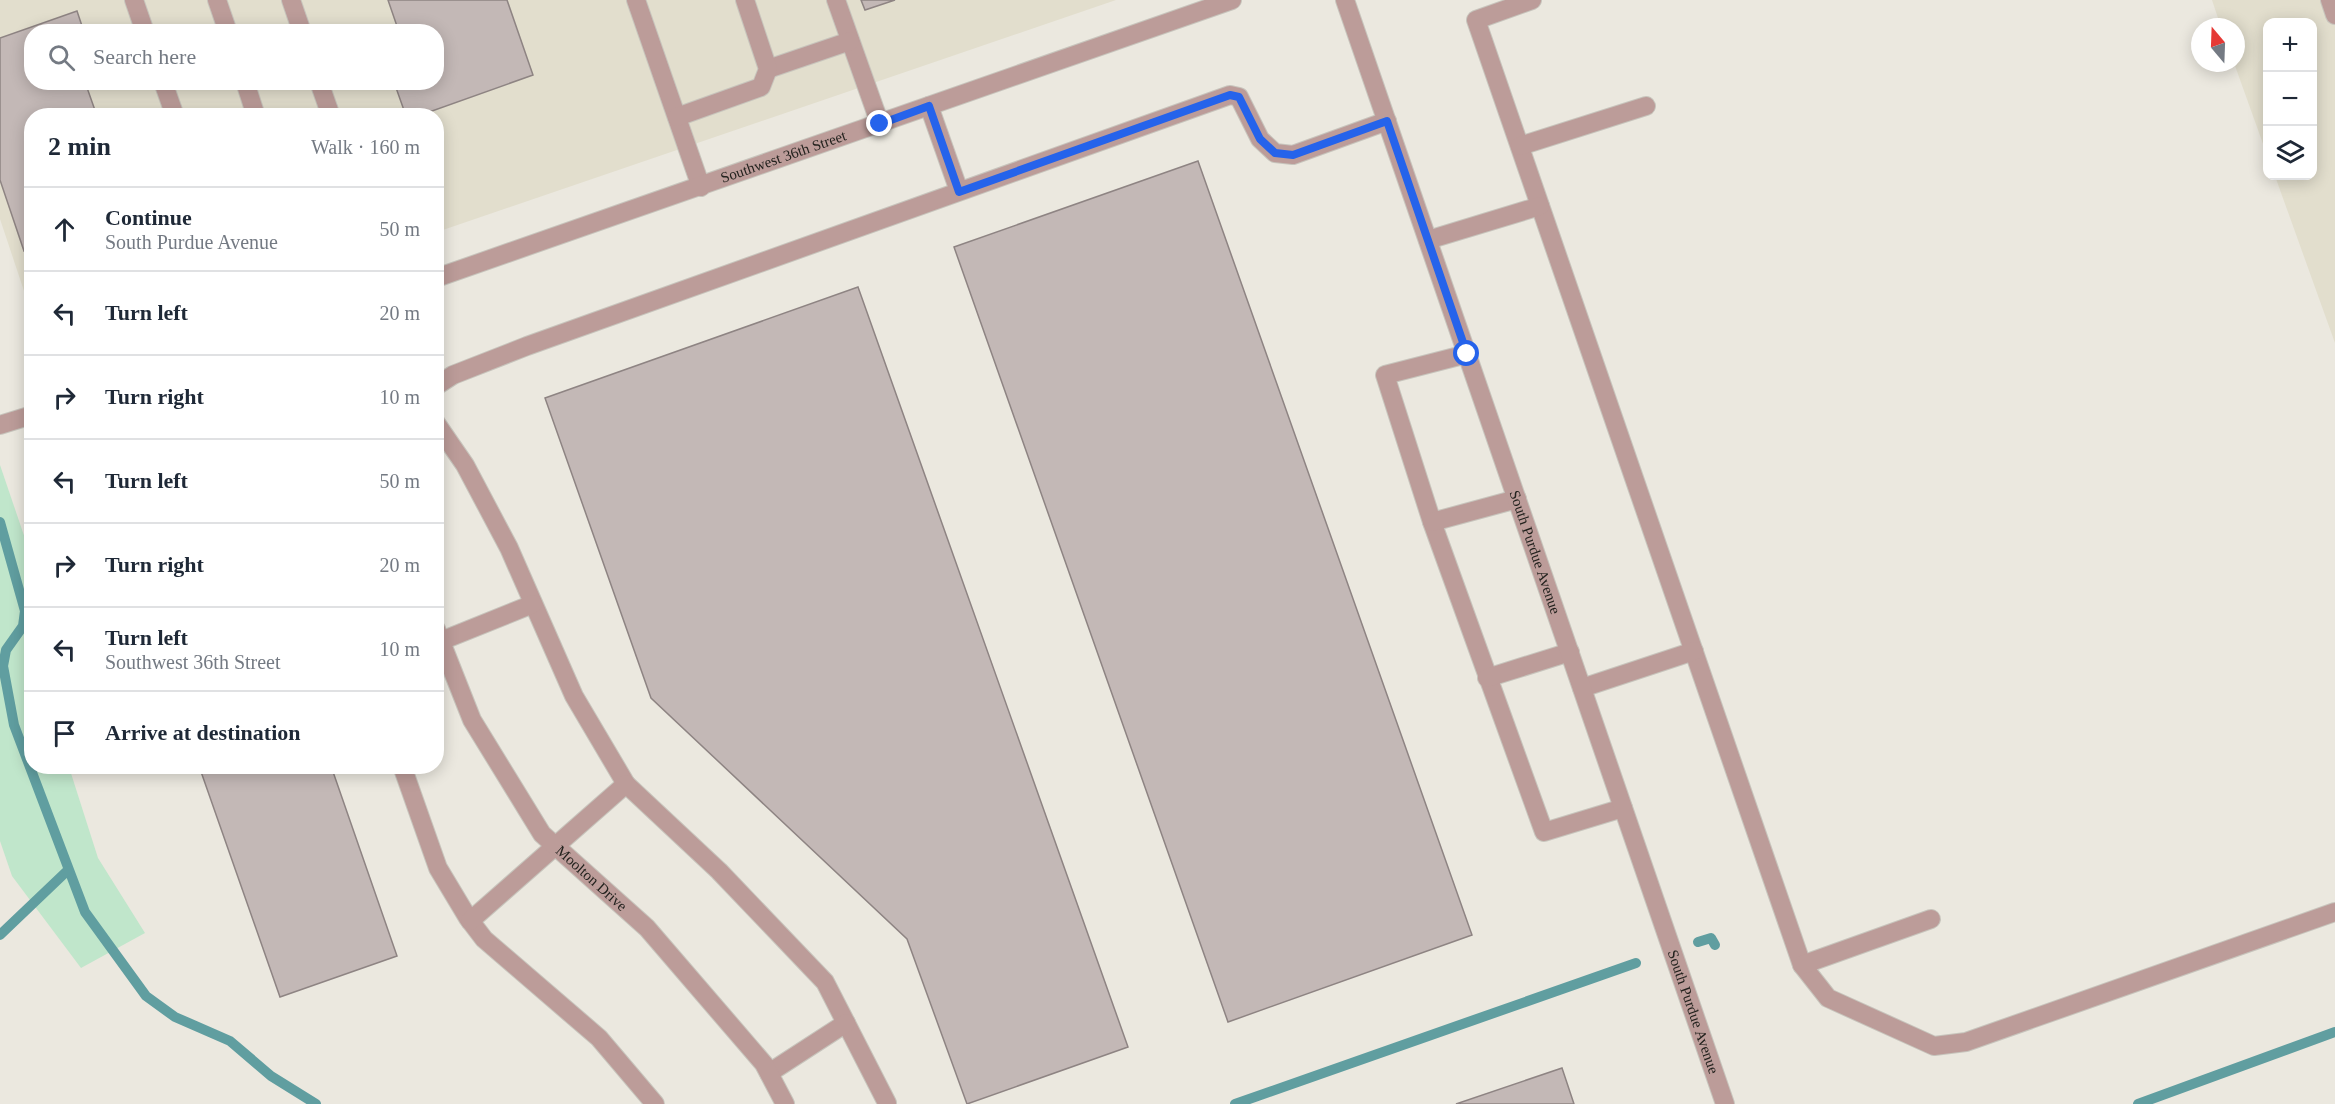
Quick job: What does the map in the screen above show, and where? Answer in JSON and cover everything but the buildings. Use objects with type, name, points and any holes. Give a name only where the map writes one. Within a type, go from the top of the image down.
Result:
[{"type":"street","points":[[134,0],[142,24]]},
{"type":"street","points":[[217,0],[225,24]]},
{"type":"street","points":[[291,0],[299,24]]},
{"type":"street","points":[[636,0],[701,187]]},
{"type":"street","points":[[680,125],[761,87],[768,69],[745,0]]},
{"type":"street","points":[[836,0],[880,124]]},
{"type":"street","name":"Southwest 36th Street","points":[[444,275],[1232,0]]},
{"type":"street","name":"South Purdue Avenue","points":[[1345,0],[1725,1104]]},
{"type":"street","points":[[1532,0],[1476,20],[1802,965],[1828,998],[1934,1046],[1966,1042],[2335,912]]},
{"type":"street","points":[[2330,0],[2335,15]]},
{"type":"street","points":[[768,69],[850,41]]},
{"type":"street","points":[[166,90],[172,108]]},
{"type":"street","points":[[248,90],[253,108]]},
{"type":"street","points":[[323,90],[328,108]]},
{"type":"street","points":[[444,381],[453,375],[527,346],[1230,95],[1239,97],[1260,139],[1275,153],[1293,155],[1387,121]]},
{"type":"street","points":[[929,106],[959,192]]},
{"type":"street","points":[[1520,146],[1646,106]]},
{"type":"street","points":[[1428,240],[1540,206]]},
{"type":"street","points":[[1467,354],[1384,375],[1432,522],[1544,832],[1623,808]]},
{"type":"street","points":[[5,423],[24,417]]},
{"type":"street","points":[[444,435],[465,465],[508,548],[574,696],[626,784],[719,871],[825,982],[887,1103]]},
{"type":"street","points":[[1432,522],[1517,499]]},
{"type":"street","points":[[444,633],[533,604]]},
{"type":"street","name":"Moolton Drive","points":[[444,648],[472,720],[542,834],[647,928],[764,1064],[784,1104]]},
{"type":"street","points":[[1582,688],[1694,651]]},
{"type":"street","points":[[1487,678],[1570,652]]},
{"type":"street","points":[[405,774],[438,868],[470,921],[484,939],[599,1038],[655,1104]]},
{"type":"street","points":[[470,921],[626,784]]},
{"type":"street","points":[[1802,965],[1931,919]]},
{"type":"street","points":[[769,1073],[846,1023]]},
{"type":"shaded area","points":[[0,0],[1116,0],[444,230],[444,108],[24,108],[24,291],[0,219]]},
{"type":"shaded area","points":[[2212,0],[2335,0],[2335,343],[2276,180],[2317,180],[2317,18],[2263,18],[2263,144],[2237,72],[2245,72],[2245,18],[2218,18]]},
{"type":"green space","points":[[0,465],[24,535],[24,774],[71,774],[98,858],[145,933],[81,968],[12,876],[0,841]]},
{"type":"waterway","points":[[0,522],[24,607]]},
{"type":"waterway","points":[[24,618],[23,626],[6,650],[3,666],[14,725],[24,751]]},
{"type":"waterway","points":[[33,774],[85,912],[146,996],[175,1017],[230,1041],[271,1076],[316,1104]]},
{"type":"waterway","points":[[0,935],[67,871]]},
{"type":"waterway","points":[[1698,942],[1711,938],[1715,945]]},
{"type":"waterway","points":[[1235,1104],[1636,963]]},
{"type":"waterway","points":[[2138,1104],[2335,1032]]},
{"type":"route","points":[[880,124],[929,106],[959,192],[1230,95],[1239,97],[1260,139],[1275,153],[1293,155],[1387,121],[1467,354]]}]
